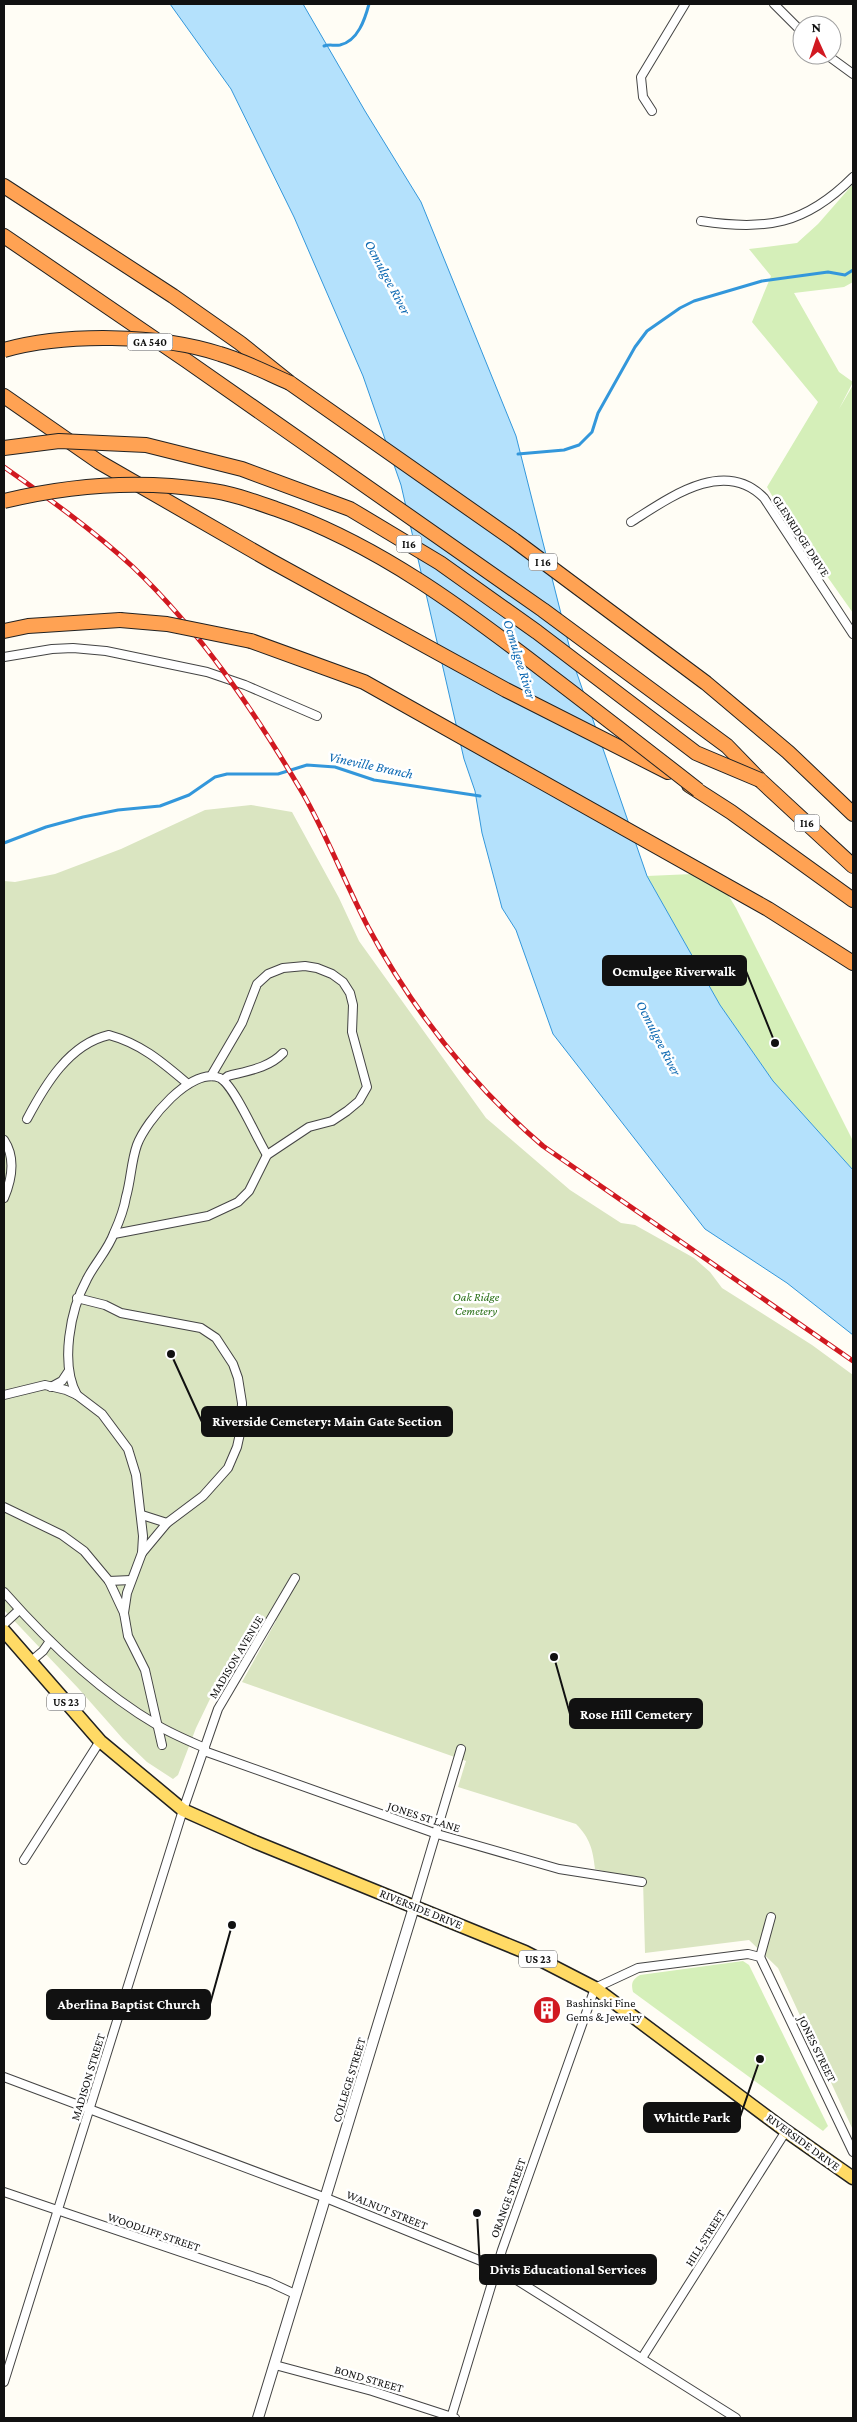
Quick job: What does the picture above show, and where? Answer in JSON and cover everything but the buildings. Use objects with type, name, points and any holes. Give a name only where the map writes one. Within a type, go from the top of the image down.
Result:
[{"type":"highway","points":[[4,186],[173,296],[240,343],[290,383]]},
{"type":"highway","points":[[4,236],[297,437],[567,628],[727,746],[760,780]]},
{"type":"highway","name":"GA 540","points":[[4,350],[35,343],[77,338],[166,343],[219,354],[290,383]]},
{"type":"highway","name":"I 16","points":[[290,383],[514,540],[706,683],[788,752],[853,814]]},
{"type":"highway","points":[[4,396],[99,462],[324,590],[506,690],[643,758],[698,790]]},
{"type":"highway","name":"I16","points":[[4,448],[59,441],[146,444],[242,469],[350,509],[440,563],[537,632],[696,753],[760,780],[853,866]]},
{"type":"highway","points":[[4,501],[48,492],[110,485],[208,490],[241,497],[290,514],[345,537],[415,578],[481,622],[698,790],[853,900]]},
{"type":"highway","points":[[4,631],[28,626],[120,620],[167,624],[251,641],[364,682],[768,909],[853,964]]},
{"type":"main road","name":"RIVERSIDE DRIVE","points":[[4,1631],[100,1741],[183,1810],[263,1846],[525,1952],[595,1988],[786,2131],[853,2178]]},
{"type":"street","points":[[652,112],[643,97],[641,77],[684,4]]},
{"type":"street","points":[[774,4],[792,22]]},
{"type":"street","points":[[841,65],[853,74]]},
{"type":"street","points":[[701,221],[736,227],[781,223],[811,211],[842,189],[853,177]]},
{"type":"street","name":"GLENRIDGE DRIVE","points":[[631,522],[670,498],[715,480],[731,480],[754,488],[764,498],[853,634]]},
{"type":"street","points":[[4,657],[52,649],[73,648],[106,651],[207,672],[245,685],[317,716]]},
{"type":"street","points":[[114,1234],[208,1216],[238,1202],[249,1191],[267,1155],[309,1127],[340,1116],[359,1101],[366,1087],[352,1032],[353,1005],[350,992],[337,978],[317,968],[293,966],[268,974],[257,984],[242,1023],[211,1076]]},
{"type":"street","points":[[27,1119],[40,1095],[65,1062],[81,1047],[109,1035],[147,1050],[188,1084]]},
{"type":"street","points":[[223,1080],[228,1076],[276,1061],[283,1053]]},
{"type":"street","points":[[77,1396],[68,1372],[72,1318],[77,1298],[114,1234],[126,1197],[138,1143],[156,1115],[188,1084],[199,1078],[211,1076],[223,1080],[232,1090],[267,1155]]},
{"type":"street","points":[[4,1140],[11,1153],[12,1170],[4,1198]]},
{"type":"street","points":[[77,1298],[104,1304],[122,1313],[201,1328],[216,1338],[232,1364],[238,1378],[242,1403],[241,1428],[237,1447],[228,1468],[215,1485],[203,1496],[167,1523],[142,1553],[131,1580],[124,1613]]},
{"type":"street","points":[[51,1387],[62,1381],[68,1372]]},
{"type":"street","points":[[4,1395],[29,1388],[51,1387],[77,1396],[102,1414],[128,1449],[136,1475],[142,1516],[142,1553]]},
{"type":"street","points":[[4,1507],[62,1535],[84,1552],[109,1581],[124,1613],[128,1636],[145,1670],[162,1744]]},
{"type":"street","points":[[142,1516],[167,1523]]},
{"type":"street","name":"MADISON AVENUE","points":[[205,1750],[218,1709],[295,1578]]},
{"type":"street","points":[[109,1581],[131,1580]]},
{"type":"street","name":"JONES ST LANE","points":[[4,1592],[50,1641],[112,1694],[158,1726],[205,1750],[437,1834],[559,1868],[642,1882]]},
{"type":"street","points":[[4,1624],[19,1610]]},
{"type":"street","points":[[30,1662],[44,1651],[50,1641]]},
{"type":"street","points":[[24,1860],[100,1741]]},
{"type":"street","name":"COLLEGE STREET","points":[[258,2418],[437,1834],[461,1749]]},
{"type":"street","name":"MADISON STREET","points":[[4,2382],[183,1810],[205,1750]]},
{"type":"street","points":[[595,1988],[638,1968],[748,1954],[760,1957],[771,1917]]},
{"type":"street","name":"JONES STREET","points":[[760,1957],[853,2152]]},
{"type":"street","name":"ORANGE STREET","points":[[452,2417],[496,2267],[595,1988]]},
{"type":"street","name":"WALNUT STREET","points":[[4,2076],[326,2198],[496,2267],[736,2418]]},
{"type":"street","name":"HILL STREET","points":[[642,2358],[786,2131]]},
{"type":"street","name":"WOODLIFF STREET","points":[[4,2192],[269,2282],[295,2294]]},
{"type":"street","name":"BOND STREET","points":[[274,2365],[452,2417]]},
{"type":"green space","points":[[853,184],[853,282],[844,287],[794,293],[839,372],[853,382],[839,409],[853,385],[853,613],[781,511],[767,487],[818,402],[752,322],[771,276],[749,249],[797,243],[818,224]]},
{"type":"green space","name":"Oak Ridge Cemetery","points":[[251,805],[292,812],[339,898],[359,941],[486,1118],[570,1190],[621,1223],[635,1225],[694,1258],[710,1272],[722,1288],[812,1345],[853,1375],[853,2130],[778,1968],[749,1940],[645,1953],[643,1880],[595,1869],[590,1845],[585,1834],[576,1824],[458,1787],[466,1761],[242,1682],[276,1621],[257,1621],[222,1674],[196,1728],[178,1775],[173,1779],[147,1762],[123,1739],[78,1688],[4,1610],[4,881],[15,882],[55,874],[121,849],[205,810]]},
{"type":"green space","points":[[715,873],[736,908],[853,1141],[853,1170],[773,1081],[720,1005],[647,876]]},
{"type":"green space","points":[[743,1961],[749,1965],[828,2126],[823,2131],[633,1992],[633,1982],[640,1975]]},
{"type":"water","name":"Ocmulgee River","points":[[170,4],[303,4],[365,111],[421,202],[516,436],[574,665],[647,876],[720,1005],[773,1081],[853,1170],[853,1335],[787,1283],[705,1229],[553,1034],[516,930],[502,908],[482,833],[475,791],[464,759],[401,485],[363,376],[294,217],[231,89]]},
{"type":"waterway","points":[[324,46],[340,45],[352,39],[363,23],[369,4]]},
{"type":"waterway","points":[[518,454],[564,450],[579,445],[592,432],[598,413],[635,347],[647,331],[680,308],[694,301],[762,281],[828,272],[845,275],[853,270]]},
{"type":"waterway","name":"Vineville Branch","points":[[4,843],[46,827],[83,817],[118,810],[160,806],[189,795],[215,777],[227,774],[278,774],[307,765],[335,767],[374,780],[480,796]]},
{"type":"railway","points":[[4,467],[118,553],[158,592],[204,645],[245,702],[302,792],[320,825],[368,927],[404,987],[445,1044],[492,1098],[543,1146],[853,1361]]},
{"type":"place","name":"Ocmulgee Riverwalk","points":[[775,1043]]},
{"type":"place","name":"Riverside Cemetery: Main Gate Section","points":[[171,1354]]},
{"type":"place","name":"Rose Hill Cemetery","points":[[554,1657]]},
{"type":"place","name":"Aberlina Baptist Church","points":[[232,1925]]},
{"type":"place","name":"Bashinski Fine Gems & Jewelry","points":[[547,2010]]},
{"type":"place","name":"Whittle Park","points":[[760,2059]]},
{"type":"place","name":"Divis Educational Services","points":[[477,2213]]}]
